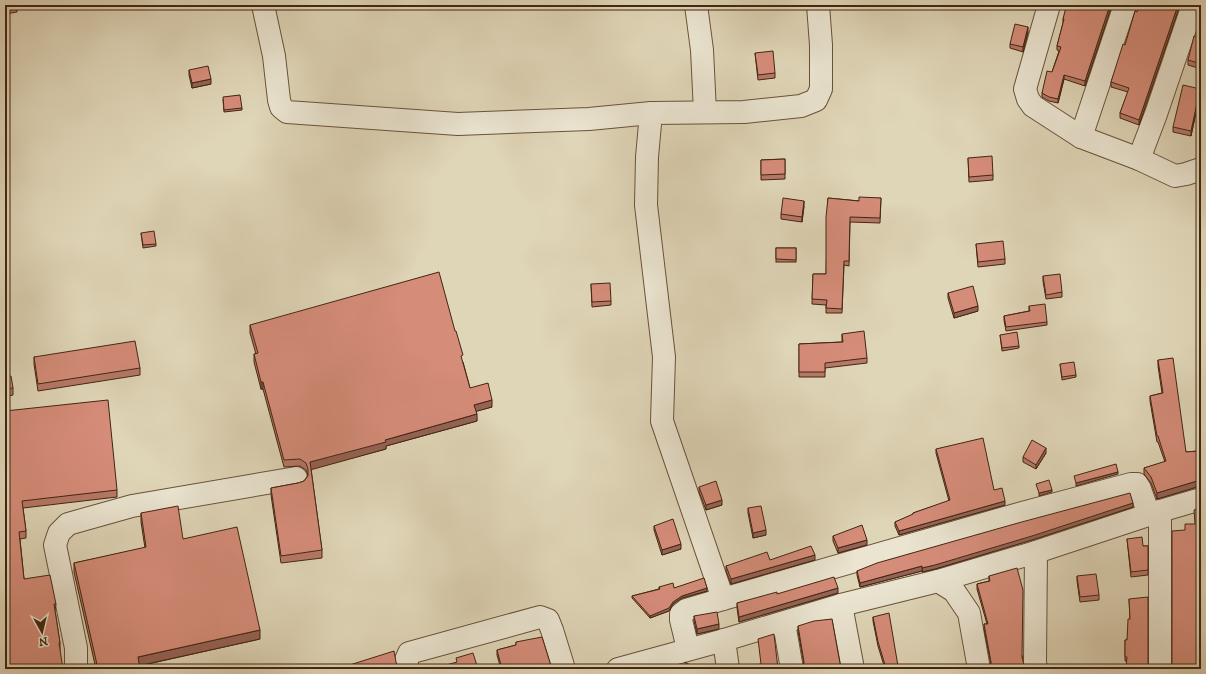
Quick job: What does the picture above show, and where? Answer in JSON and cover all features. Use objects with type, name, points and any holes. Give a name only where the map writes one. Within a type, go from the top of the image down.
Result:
[{"type":"street","points":[[264,5],[274,56],[278,100],[281,107],[287,112],[458,124],[589,119],[651,113],[744,112],[801,106],[816,100],[821,88],[821,45],[818,5]]},
{"type":"street","points":[[696,5],[702,50],[705,112]]},
{"type":"street","points":[[1049,5],[1025,89],[1028,99],[1033,106],[1081,137],[1139,159],[1175,176],[1201,169]]},
{"type":"street","points":[[1081,137],[1125,5]]},
{"type":"street","points":[[1139,159],[1193,5]]},
{"type":"street","points":[[651,113],[647,157],[646,205],[664,357],[662,421],[723,599]]},
{"type":"street","points":[[76,669],[76,648],[55,545],[59,533],[68,524],[132,506],[296,478]]},
{"type":"street","points":[[688,649],[681,620],[681,614],[686,610],[1015,515],[1131,484],[1137,484],[1155,513],[1160,669]]},
{"type":"street","points":[[618,669],[664,663],[688,649],[784,623],[841,605],[938,581],[1036,552],[1201,499]]},
{"type":"street","points":[[1036,552],[1036,669]]},
{"type":"street","points":[[938,581],[954,591],[969,612],[979,669]]},
{"type":"street","points":[[841,605],[853,669]]},
{"type":"street","points":[[408,669],[406,660],[409,653],[540,617],[548,620],[564,669]]},
{"type":"street","points":[[784,623],[792,669]]},
{"type":"street","points":[[724,640],[728,669]]},
{"type":"building","points":[[5,5],[16,5],[17,8],[5,9]]},
{"type":"building","points":[[1069,5],[1110,5],[1085,81],[1064,75],[1058,99],[1049,97],[1042,93],[1047,71],[1052,72],[1061,47],[1057,46],[1066,7]]},
{"type":"building","points":[[1140,5],[1178,5],[1139,120],[1120,113],[1129,88],[1111,82],[1123,44],[1125,45],[1135,11],[1137,12]]},
{"type":"building","points":[[1015,24],[1028,27],[1023,47],[1010,44]]},
{"type":"building","points":[[1194,36],[1201,38],[1201,64],[1188,60]]},
{"type":"building","points":[[773,51],[775,73],[758,75],[755,53]]},
{"type":"building","points":[[208,66],[211,79],[192,83],[189,70]]},
{"type":"building","points":[[1183,85],[1200,89],[1191,131],[1173,127]]},
{"type":"building","points":[[240,95],[242,108],[224,110],[223,97]]},
{"type":"building","points":[[992,156],[993,175],[969,177],[968,158]]},
{"type":"building","points":[[785,159],[785,174],[761,175],[761,160]]},
{"type":"building","points":[[859,197],[881,198],[880,218],[850,217],[849,261],[844,261],[842,309],[826,308],[827,300],[812,299],[813,274],[826,274],[826,217],[828,198],[859,201]]},
{"type":"building","points":[[783,198],[804,201],[802,217],[781,214]]},
{"type":"building","points":[[154,231],[156,244],[143,245],[141,233]]},
{"type":"building","points":[[1003,241],[1005,259],[978,262],[976,244]]},
{"type":"building","points":[[776,248],[796,248],[796,260],[776,259]]},
{"type":"building","points":[[439,272],[463,355],[461,356],[470,388],[488,383],[492,400],[474,405],[477,414],[385,440],[386,442],[310,462],[322,550],[281,556],[271,488],[304,481],[308,476],[308,469],[306,463],[300,459],[284,460],[263,382],[261,382],[254,354],[258,353],[250,325]]},
{"type":"building","points":[[1060,274],[1062,292],[1046,295],[1043,276]]},
{"type":"building","points":[[610,283],[611,301],[592,302],[591,284]]},
{"type":"building","points":[[973,286],[978,306],[954,313],[948,293]]},
{"type":"building","points":[[1045,304],[1047,322],[1006,327],[1004,316],[1030,311],[1029,306]]},
{"type":"building","points":[[864,331],[867,358],[825,363],[825,372],[799,372],[799,344],[843,342],[842,334]]},
{"type":"building","points":[[1017,332],[1019,346],[1002,348],[1000,335]]},
{"type":"building","points":[[135,341],[140,368],[38,384],[34,357]]},
{"type":"building","points":[[1173,358],[1186,452],[1198,451],[1198,432],[1201,431],[1201,481],[1157,493],[1151,477],[1144,468],[1166,461],[1157,436],[1150,396],[1163,393],[1158,360]]},
{"type":"building","points":[[1074,362],[1076,375],[1062,377],[1060,364]]},
{"type":"building","points":[[11,376],[13,388],[5,389],[5,377]]},
{"type":"building","points":[[108,400],[117,490],[22,501],[26,531],[19,532],[24,579],[50,575],[56,604],[54,604],[63,669],[5,669],[5,411]]},
{"type":"building","points":[[983,438],[994,490],[1002,488],[1005,501],[899,531],[895,522],[913,513],[950,500],[936,449]]},
{"type":"building","points":[[1032,440],[1046,448],[1036,465],[1023,457]]},
{"type":"building","points":[[1116,464],[1118,472],[1076,483],[1074,476]]},
{"type":"building","points":[[1049,480],[1052,490],[1039,493],[1036,484]]},
{"type":"building","points":[[716,481],[722,500],[706,505],[699,487]]},
{"type":"building","points":[[1130,493],[1133,503],[1032,536],[935,565],[922,568],[922,566],[860,583],[857,571],[877,563]]},
{"type":"building","points":[[178,506],[183,539],[237,527],[260,630],[138,657],[140,669],[98,669],[74,563],[146,547],[141,513]]},
{"type":"building","points":[[761,506],[766,530],[753,533],[748,508]]},
{"type":"building","points":[[1201,507],[1201,669],[1171,669],[1172,531],[1185,530],[1185,524],[1195,524],[1194,510]]},
{"type":"building","points":[[673,519],[681,544],[662,550],[654,526]]},
{"type":"building","points":[[862,525],[867,540],[838,548],[833,536]]},
{"type":"building","points":[[1142,537],[1143,546],[1148,546],[1148,570],[1131,572],[1127,539]]},
{"type":"building","points":[[811,546],[815,555],[731,579],[726,566],[767,552],[770,560]]},
{"type":"building","points":[[1017,568],[1023,590],[1022,657],[1025,669],[991,669],[984,624],[988,624],[977,584],[990,581],[989,576]]},
{"type":"building","points":[[1096,574],[1099,595],[1080,597],[1077,576]]},
{"type":"building","points":[[834,577],[838,588],[739,617],[737,603],[777,592],[777,594]]},
{"type":"building","points":[[704,578],[707,588],[682,596],[673,602],[669,608],[650,616],[632,596],[660,589],[659,587],[673,583],[674,588]]},
{"type":"building","points":[[1148,597],[1149,669],[1126,669],[1127,657],[1125,657],[1125,640],[1127,640],[1128,619],[1130,619],[1129,599]]},
{"type":"building","points":[[717,612],[719,624],[697,629],[694,616]]},
{"type":"building","points":[[889,613],[898,666],[886,668],[878,642],[873,617]]},
{"type":"building","points":[[832,619],[841,669],[803,669],[804,662],[798,626],[814,621]]},
{"type":"building","points":[[774,634],[778,669],[741,669],[741,667],[761,664],[758,639]]},
{"type":"building","points":[[542,637],[552,669],[502,669],[497,650],[516,645],[516,642]]},
{"type":"building","points":[[394,651],[399,669],[337,669]]},
{"type":"building","points":[[473,653],[478,669],[432,669],[457,662],[456,658]]},
{"type":"building","points":[[685,662],[697,669],[686,669]]}]
